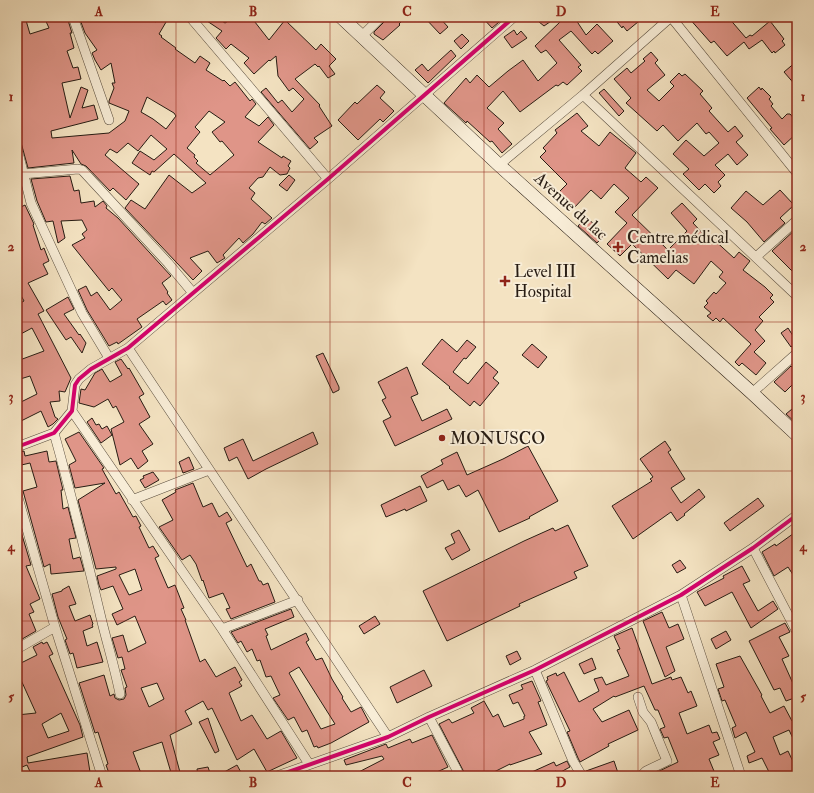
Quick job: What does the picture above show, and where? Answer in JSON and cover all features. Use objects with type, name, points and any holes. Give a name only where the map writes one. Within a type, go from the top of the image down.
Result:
[{"type":"main road","name":"Avenue du lac","points":[[341,17],[499,165],[797,435]]},
{"type":"street","points":[[73,17],[109,120]]},
{"type":"street","points":[[190,17],[328,179]]},
{"type":"street","points":[[362,36],[381,17]]},
{"type":"street","points":[[17,447],[54,433],[72,411],[74,385],[79,378],[91,369],[128,348],[328,179],[514,17]]},
{"type":"street","points":[[499,165],[584,95],[671,17],[797,173]]},
{"type":"street","points":[[584,95],[797,296]]},
{"type":"street","points":[[17,148],[31,203],[82,313],[109,358]]},
{"type":"street","points":[[23,174],[73,169],[82,170],[168,263],[193,293]]},
{"type":"street","points":[[756,257],[797,220]]},
{"type":"street","points":[[128,348],[208,470],[298,600],[388,737]]},
{"type":"street","points":[[752,393],[797,353]]},
{"type":"street","points":[[72,411],[222,629],[309,764]]},
{"type":"street","points":[[54,433],[75,508],[105,635],[116,671],[120,694]]},
{"type":"street","points":[[132,500],[208,470]]},
{"type":"street","points":[[17,494],[55,627],[102,776]]},
{"type":"street","points":[[277,776],[388,737],[535,670],[681,595],[753,548],[797,515]]},
{"type":"street","points":[[753,548],[797,632]]},
{"type":"street","points":[[681,595],[741,776]]},
{"type":"street","points":[[222,629],[298,600]]},
{"type":"street","points":[[17,649],[55,627]]},
{"type":"street","points":[[535,670],[573,762],[582,776]]},
{"type":"street","points":[[638,697],[643,712],[651,722],[667,761],[641,776]]},
{"type":"street","points":[[429,717],[460,776]]},
{"type":"building","points":[[17,17],[25,17],[30,34],[49,28],[44,17],[67,17],[72,33],[70,33],[74,48],[67,51],[73,68],[78,67],[81,79],[62,83],[70,118],[81,87],[88,90],[82,108],[94,105],[98,119],[51,131],[52,138],[109,133],[125,121],[129,111],[109,103],[114,88],[112,83],[115,83],[111,63],[101,70],[92,53],[97,50],[85,33],[79,17],[141,17],[147,21],[149,17],[156,22],[159,17],[169,17],[159,34],[162,36],[161,37],[195,63],[200,56],[210,63],[206,70],[223,81],[224,80],[230,86],[235,82],[250,101],[252,99],[256,104],[245,117],[259,126],[268,117],[274,125],[258,142],[282,158],[283,156],[291,161],[288,166],[290,168],[287,174],[280,175],[270,167],[263,177],[258,178],[249,188],[255,193],[251,199],[272,218],[265,224],[262,222],[253,234],[243,243],[239,238],[223,255],[225,258],[217,263],[208,251],[190,258],[202,271],[193,280],[125,208],[131,200],[145,209],[169,175],[192,193],[206,183],[174,154],[154,172],[152,171],[150,175],[132,163],[140,151],[154,160],[167,149],[151,135],[138,151],[128,143],[117,153],[110,149],[105,155],[139,184],[126,200],[113,188],[110,191],[86,166],[81,164],[72,150],[74,163],[28,168],[17,128]],"holes":[[[147,97],[174,113],[176,116],[166,129],[141,112]],[[209,111],[225,122],[212,132],[234,155],[210,175],[196,163],[198,161],[194,157],[195,155],[187,148],[200,132],[195,127]]]},
{"type":"building","points":[[201,17],[216,17],[225,23],[235,17],[251,17],[269,40],[285,20],[316,50],[321,44],[336,59],[329,66],[335,74],[328,78],[319,66],[318,67],[315,64],[295,79],[320,105],[319,106],[332,126],[314,138],[318,142],[310,149],[261,92],[266,88],[278,103],[282,100],[292,112],[304,99],[293,88],[289,91],[278,76],[276,56],[270,61],[269,60],[254,74],[244,63],[249,58],[231,44],[226,49],[216,38],[222,31]]},
{"type":"building","points":[[389,17],[406,17],[399,24],[400,25],[383,40],[374,34],[374,32]]},
{"type":"building","points":[[424,17],[439,17],[448,27],[440,34]]},
{"type":"building","points":[[482,17],[505,17],[492,28]]},
{"type":"building","points":[[533,17],[557,17],[544,26]]},
{"type":"building","points":[[557,17],[574,17],[586,35],[597,24],[613,41],[598,54],[595,51],[592,54],[571,31],[559,40],[581,65],[578,67],[582,71],[567,85],[563,82],[558,86],[556,85],[520,112],[503,91],[487,108],[504,123],[498,129],[512,144],[502,153],[492,141],[490,142],[467,121],[466,123],[444,103],[466,78],[470,83],[477,75],[489,87],[523,60],[538,81],[557,63],[546,50],[541,53],[535,46],[560,22]]},
{"type":"building","points":[[613,17],[644,17],[627,31],[623,26],[622,28]]},
{"type":"building","points":[[688,17],[728,17],[746,38],[750,35],[752,36],[770,21],[784,39],[782,41],[785,45],[775,53],[774,51],[772,53],[762,40],[749,49],[744,42],[727,56],[714,41],[711,43]]},
{"type":"building","points":[[514,30],[517,35],[521,31],[527,38],[512,48],[504,37]]},
{"type":"building","points":[[462,34],[469,41],[461,49],[454,41]]},
{"type":"building","points":[[451,50],[456,56],[428,83],[415,70],[422,64],[428,71]]},
{"type":"building","points":[[651,52],[658,60],[655,63],[665,75],[647,90],[659,101],[674,86],[670,82],[679,73],[682,76],[685,74],[703,91],[700,94],[712,108],[709,111],[728,132],[735,126],[743,136],[736,142],[748,155],[737,165],[728,154],[715,165],[725,175],[718,182],[721,186],[714,193],[705,184],[699,190],[683,174],[689,169],[673,154],[686,140],[704,156],[719,143],[709,132],[706,134],[697,123],[678,141],[663,125],[657,131],[626,103],[631,98],[614,79],[627,68],[631,73],[645,61],[643,59]]},
{"type":"building","points":[[797,61],[797,87],[784,72]]},
{"type":"building","points":[[377,85],[385,92],[380,98],[394,111],[383,122],[380,119],[358,140],[338,120],[355,102],[357,104]]},
{"type":"building","points":[[759,87],[771,97],[769,99],[773,104],[771,106],[782,119],[787,114],[790,114],[797,122],[797,133],[784,145],[747,98]]},
{"type":"building","points":[[604,89],[624,111],[619,116],[599,93]]},
{"type":"building","points":[[577,113],[588,126],[581,131],[599,146],[610,132],[636,153],[625,168],[641,182],[646,177],[658,188],[632,215],[668,250],[687,231],[671,213],[682,203],[697,219],[693,223],[708,239],[711,237],[734,258],[739,252],[750,261],[743,270],[773,295],[770,298],[774,302],[759,317],[763,321],[755,330],[765,341],[754,352],[766,363],[756,375],[742,363],[739,366],[735,362],[751,344],[723,318],[720,322],[716,318],[713,321],[707,316],[711,313],[704,307],[708,303],[706,301],[714,292],[716,294],[726,283],[719,277],[723,272],[711,261],[694,284],[676,270],[668,279],[632,244],[620,256],[607,244],[627,223],[615,212],[629,198],[614,184],[601,199],[591,190],[573,209],[564,202],[566,200],[558,193],[567,184],[540,157],[546,151],[543,148],[557,133],[555,130]]},
{"type":"building","points":[[289,175],[295,180],[287,191],[279,185]]},
{"type":"building","points":[[70,176],[74,191],[79,190],[81,203],[94,201],[95,207],[103,201],[107,206],[106,208],[118,218],[171,276],[162,283],[172,300],[166,305],[163,301],[137,319],[142,327],[118,344],[117,342],[109,346],[87,310],[78,290],[86,286],[91,296],[97,292],[110,310],[122,300],[112,288],[109,291],[72,245],[85,238],[82,234],[87,230],[82,220],[61,221],[65,238],[58,243],[53,221],[46,222],[37,201],[31,179]]},
{"type":"building","points":[[780,190],[794,205],[780,218],[785,223],[764,242],[747,222],[731,208],[746,191],[763,205]]},
{"type":"building","points":[[25,205],[34,224],[33,225],[41,250],[44,248],[49,261],[43,264],[48,274],[28,283],[44,311],[38,314],[71,378],[65,392],[59,391],[60,401],[50,402],[55,417],[58,419],[48,427],[41,411],[17,423],[17,404],[37,394],[30,376],[17,380],[17,361],[44,351],[32,328],[17,336],[17,305],[24,301],[17,288],[17,237],[20,237],[17,209]]},
{"type":"building","points":[[586,217],[605,234],[597,243],[578,226]]},
{"type":"building","points":[[797,228],[797,276],[772,251]]},
{"type":"building","points":[[68,297],[74,309],[64,314],[86,343],[82,353],[71,337],[66,340],[46,310]]},
{"type":"building","points":[[788,328],[797,342],[791,347],[781,333]]},
{"type":"building","points":[[442,339],[457,352],[467,340],[476,347],[466,359],[464,358],[453,372],[468,384],[486,362],[498,372],[493,378],[499,383],[480,406],[474,401],[470,406],[422,364]]},
{"type":"building","points":[[532,344],[547,357],[538,368],[522,355]]},
{"type":"building","points":[[323,353],[339,387],[339,390],[333,393],[316,356]]},
{"type":"building","points":[[121,359],[128,369],[129,368],[144,394],[139,397],[150,417],[139,424],[153,444],[142,451],[148,461],[138,469],[131,458],[120,465],[111,429],[124,422],[116,406],[113,408],[108,399],[94,407],[79,403],[81,389],[85,390],[95,373],[102,369],[110,382],[122,375],[115,362]]},
{"type":"building","points":[[791,366],[797,372],[797,380],[785,392],[774,382]]},
{"type":"building","points":[[407,367],[418,394],[411,397],[422,421],[447,409],[452,419],[395,446],[383,421],[391,417],[382,400],[386,398],[378,382]]},
{"type":"building","points":[[792,409],[797,414],[797,424],[786,414]]},
{"type":"building","points":[[92,418],[96,425],[99,424],[102,429],[107,426],[112,435],[101,443],[87,422]]},
{"type":"building","points":[[79,432],[104,468],[102,469],[116,494],[119,492],[133,517],[136,516],[141,526],[139,527],[149,548],[153,546],[159,556],[155,558],[168,588],[175,585],[184,608],[181,609],[200,662],[205,659],[216,677],[235,667],[242,680],[239,682],[242,686],[229,693],[241,721],[252,715],[267,739],[281,731],[297,758],[267,772],[254,749],[237,760],[212,708],[208,710],[203,701],[185,711],[192,724],[170,735],[181,776],[172,776],[162,742],[133,752],[142,776],[110,776],[106,765],[108,764],[98,732],[95,733],[79,683],[104,675],[110,696],[114,694],[115,698],[119,700],[124,699],[126,695],[125,688],[127,687],[121,670],[125,669],[122,657],[118,658],[112,638],[123,635],[128,652],[146,643],[135,616],[117,625],[112,614],[123,609],[113,586],[101,590],[99,585],[97,576],[116,569],[116,567],[96,569],[78,500],[105,483],[75,488],[69,465],[76,461],[65,439]],"holes":[[[135,569],[142,590],[129,595],[119,575]],[[157,683],[164,699],[149,707],[141,688]]]},
{"type":"building","points":[[313,432],[318,444],[248,479],[237,457],[229,461],[224,448],[243,439],[253,461]]},
{"type":"building","points":[[665,441],[671,450],[668,452],[685,479],[671,488],[681,503],[699,489],[705,497],[677,521],[671,512],[633,539],[612,506],[652,481],[650,479],[653,477],[640,459]]},
{"type":"building","points":[[528,446],[558,501],[529,517],[530,518],[499,532],[478,490],[466,497],[459,485],[448,490],[443,480],[427,488],[421,476],[443,464],[441,460],[457,452],[467,475]]},
{"type":"building","points":[[24,451],[25,456],[47,451],[49,462],[56,461],[63,490],[61,490],[63,509],[68,507],[76,538],[69,539],[73,559],[80,557],[84,571],[51,574],[50,564],[44,567],[23,491],[37,487],[30,463],[17,466],[17,453]]},
{"type":"building","points":[[189,457],[194,469],[183,473],[179,462]]},
{"type":"building","points":[[153,472],[159,480],[145,488],[140,480],[144,478],[143,476]]},
{"type":"building","points":[[193,483],[203,507],[212,503],[219,517],[227,512],[232,520],[226,523],[247,567],[251,564],[259,581],[261,581],[263,585],[268,583],[275,602],[231,619],[226,609],[230,608],[223,593],[209,598],[196,564],[190,555],[182,560],[159,527],[173,520],[162,500],[176,492],[175,490]]},
{"type":"building","points":[[420,486],[427,501],[406,511],[405,509],[386,517],[381,505]]},
{"type":"building","points":[[758,498],[764,506],[730,531],[724,523]]},
{"type":"building","points":[[17,525],[19,525],[31,565],[26,566],[40,599],[30,604],[34,612],[29,614],[36,631],[17,642],[17,579],[20,578],[17,565]]},
{"type":"building","points":[[568,525],[588,566],[574,572],[577,578],[519,604],[520,606],[447,641],[423,591],[524,541],[553,528],[555,531]]},
{"type":"building","points":[[459,530],[470,550],[452,560],[445,548],[455,543],[451,534]]},
{"type":"building","points":[[797,531],[797,581],[788,567],[774,576],[762,552],[775,544],[776,546]]},
{"type":"building","points":[[680,560],[686,568],[677,573],[672,565]]},
{"type":"building","points":[[742,566],[750,581],[743,584],[758,611],[773,601],[778,609],[751,628],[732,592],[705,606],[697,592],[724,578],[723,576]]},
{"type":"building","points":[[69,586],[76,604],[69,606],[75,621],[90,615],[93,627],[83,631],[87,646],[97,642],[103,662],[77,668],[73,653],[70,654],[65,640],[67,639],[58,617],[52,594],[62,591]]},
{"type":"building","points":[[291,609],[294,617],[265,629],[268,635],[266,636],[271,650],[306,633],[309,640],[306,642],[316,660],[322,658],[343,697],[342,698],[351,712],[361,707],[369,722],[331,743],[318,748],[317,746],[314,747],[307,730],[302,732],[294,717],[288,720],[273,698],[280,695],[271,676],[266,677],[260,660],[257,661],[252,649],[247,652],[241,641],[238,643],[231,632]],"holes":[[[299,667],[335,724],[321,729],[289,673]]]},
{"type":"building","points":[[662,612],[669,628],[678,624],[684,639],[666,647],[675,671],[665,677],[643,621]]},
{"type":"building","points":[[375,616],[380,624],[364,634],[359,626]]},
{"type":"building","points":[[785,623],[790,632],[779,637],[789,656],[782,659],[795,688],[797,687],[797,697],[786,701],[780,688],[774,690],[749,641]]},
{"type":"building","points":[[632,628],[652,684],[671,677],[672,680],[681,677],[688,693],[691,691],[697,706],[679,713],[687,734],[709,725],[712,733],[717,732],[720,739],[713,742],[719,755],[709,759],[716,776],[649,776],[678,762],[668,737],[664,738],[660,729],[665,727],[658,710],[655,710],[644,686],[615,697],[614,696],[593,709],[602,722],[629,710],[638,730],[608,744],[609,746],[580,762],[567,732],[570,731],[546,681],[548,680],[547,677],[556,673],[557,676],[564,672],[579,702],[599,691],[594,679],[602,677],[606,685],[629,676],[617,650],[620,649],[614,636]]},
{"type":"building","points":[[726,631],[731,640],[716,649],[711,639]]},
{"type":"building","points":[[42,642],[43,644],[47,642],[53,654],[49,656],[80,725],[83,737],[27,757],[28,763],[87,753],[90,772],[79,776],[32,776],[27,765],[17,769],[17,715],[36,713],[21,680],[17,682],[17,665],[37,655],[33,647]],"holes":[[[61,713],[69,731],[48,738],[42,724]]]},
{"type":"building","points":[[517,651],[521,659],[510,665],[506,656]]},
{"type":"building","points":[[740,656],[762,695],[761,696],[770,713],[784,706],[792,721],[795,720],[797,725],[797,747],[789,730],[773,737],[780,755],[788,751],[797,770],[797,776],[771,776],[762,758],[749,763],[747,756],[755,752],[746,732],[735,738],[732,728],[736,726],[725,700],[722,701],[718,689],[724,687],[716,664]]},
{"type":"building","points":[[592,658],[596,669],[584,674],[579,664]]},
{"type":"building","points":[[424,670],[432,686],[397,703],[390,687]]},
{"type":"building","points":[[532,681],[541,701],[538,702],[547,725],[529,732],[542,754],[510,764],[486,776],[466,776],[439,724],[449,719],[452,723],[474,713],[471,708],[484,701],[493,717],[498,714],[504,727],[524,719],[525,716],[518,702],[513,704],[509,695],[523,689],[521,685]]},
{"type":"building","points":[[208,718],[219,751],[215,753],[199,722]]},
{"type":"building","points":[[432,735],[448,767],[428,776],[351,776],[384,759],[382,756],[346,765],[344,760],[386,744],[388,748],[410,739],[412,743]]},
{"type":"building","points":[[567,761],[570,767],[557,774],[556,771],[546,776],[523,776],[554,762],[556,766]]},
{"type":"building","points":[[614,761],[619,776],[588,776],[586,771]]},
{"type":"building","points":[[237,765],[243,776],[217,776]]},
{"type":"building","points":[[208,767],[211,776],[198,776],[197,769]]},
{"type":"cycle path","points":[[17,447],[54,433],[72,411],[75,385],[79,379],[91,369],[128,348],[328,179],[514,17]]},
{"type":"cycle path","points":[[277,776],[388,737],[535,670],[681,595],[753,548],[797,515]]},
{"type":"place","name":"Centre médical Camelias","points":[[618,247]]},
{"type":"place","name":"Level III Hospital","points":[[505,281]]},
{"type":"place","name":"MONUSCO","points":[[442,438]]}]
